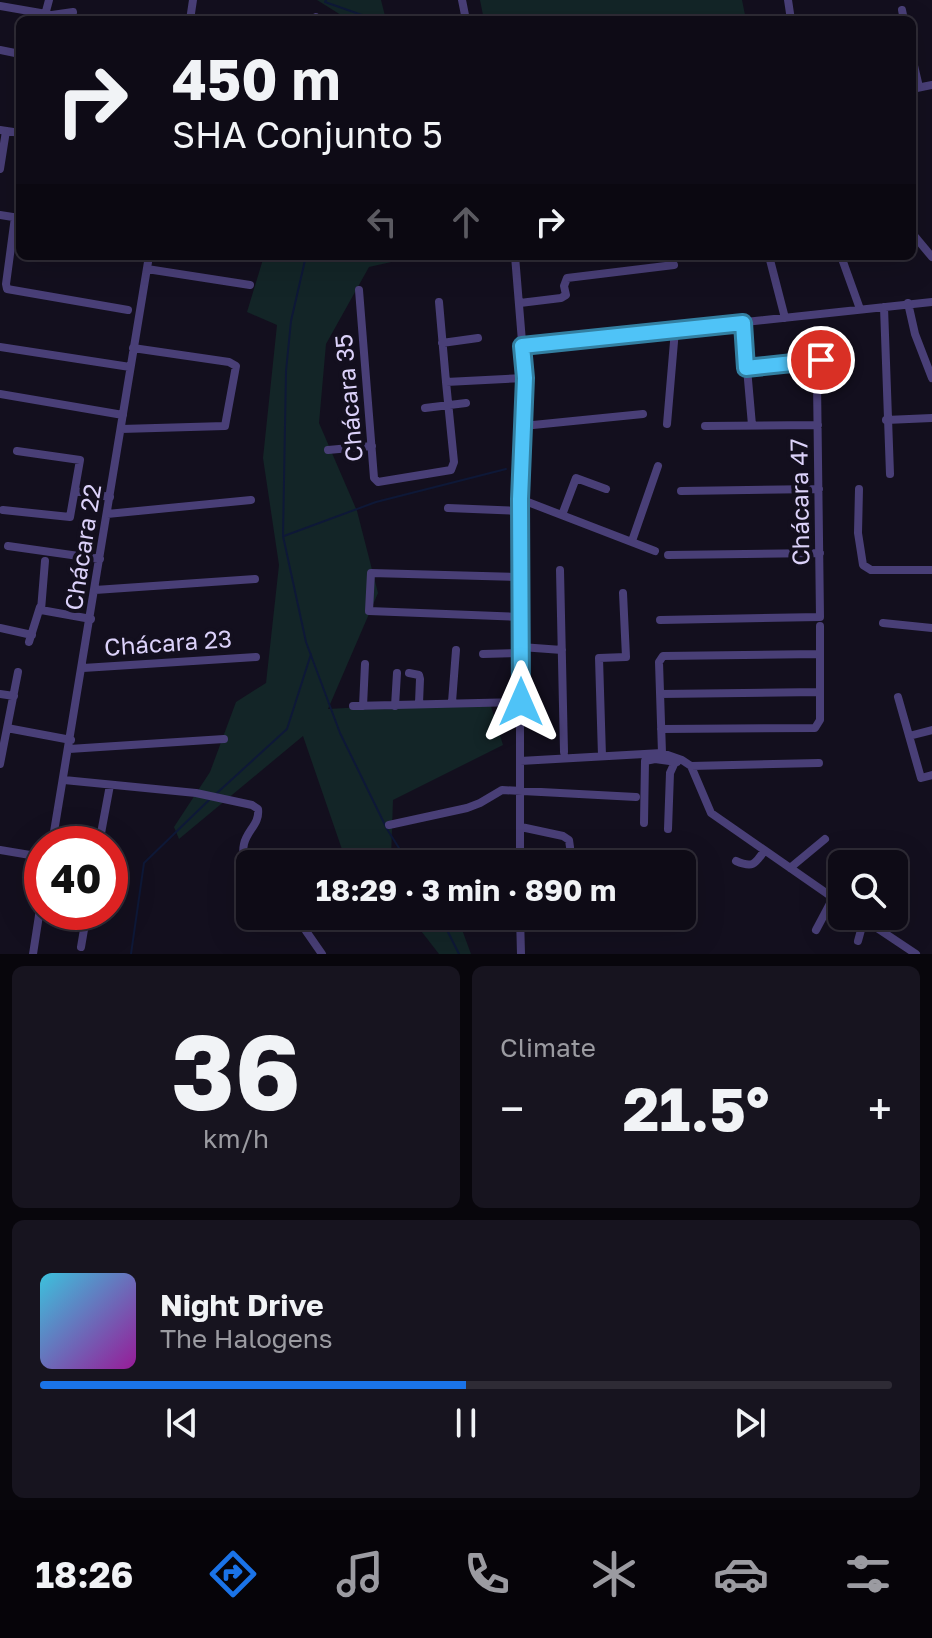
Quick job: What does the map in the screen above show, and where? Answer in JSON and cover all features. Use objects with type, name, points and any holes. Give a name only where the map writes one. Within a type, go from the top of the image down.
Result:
[{"type":"street","points":[[45,15],[49,0]]},
{"type":"street","points":[[0,6],[45,15],[73,12]]},
{"type":"street","points":[[902,10],[903,16]]},
{"type":"street","points":[[0,169],[3,130]]},
{"type":"street","points":[[16,229],[7,289],[128,310]]},
{"type":"street","points":[[916,238],[932,257]]},
{"type":"street","name":"Chácara 22","points":[[55,826],[148,260]]},
{"type":"street","points":[[515,260],[525,378],[520,499],[520,850]]},
{"type":"street","points":[[770,260],[785,318]]},
{"type":"street","points":[[842,260],[860,309]]},
{"type":"street","points":[[520,303],[561,298],[566,295],[564,286],[567,278],[674,265]]},
{"type":"street","points":[[147,269],[250,285]]},
{"type":"street","name":"Chácara 35","points":[[359,290],[374,478],[378,482],[451,470],[454,462],[439,302]]},
{"type":"street","points":[[522,346],[932,302]]},
{"type":"street","points":[[908,303],[915,334],[932,378]]},
{"type":"street","points":[[884,307],[890,474]]},
{"type":"street","name":"Chácara 47","points":[[743,323],[752,425]]},
{"type":"street","points":[[667,424],[675,330]]},
{"type":"street","points":[[442,343],[478,338]]},
{"type":"street","points":[[0,347],[130,367]]},
{"type":"street","points":[[121,429],[225,426],[236,366],[229,362],[133,348]]},
{"type":"street","points":[[746,368],[821,360]]},
{"type":"street","points":[[446,382],[525,378]]},
{"type":"street","name":"Chácara 47","points":[[661,729],[815,728],[820,720],[817,382]]},
{"type":"street","points":[[0,394],[123,415]]},
{"type":"street","points":[[425,408],[466,403]]},
{"type":"street","points":[[523,426],[643,414]]},
{"type":"street","points":[[886,420],[932,418]]},
{"type":"street","points":[[705,426],[818,425]]},
{"type":"street","points":[[328,450],[372,446]]},
{"type":"street","points":[[3,510],[70,517],[80,460],[17,451]]},
{"type":"street","points":[[632,541],[658,466]]},
{"type":"street","points":[[562,515],[576,478],[606,489]]},
{"type":"street","points":[[681,491],[819,489]]},
{"type":"street","points":[[859,489],[858,533],[863,565],[871,570],[932,570]]},
{"type":"street","points":[[75,491],[110,497]]},
{"type":"street","points":[[520,499],[655,551]]},
{"type":"street","points":[[107,514],[251,500]]},
{"type":"street","points":[[448,508],[520,511]]},
{"type":"street","points":[[8,546],[100,559]]},
{"type":"street","points":[[668,555],[820,553]]},
{"type":"street","points":[[0,628],[31,638],[40,607],[45,561]]},
{"type":"street","points":[[560,570],[564,752]]},
{"type":"street","points":[[521,577],[371,573],[369,611],[521,617]]},
{"type":"street","points":[[95,590],[255,579]]},
{"type":"street","points":[[602,756],[599,658],[626,657],[623,593]]},
{"type":"street","points":[[40,607],[45,612],[91,619]]},
{"type":"street","points":[[660,620],[819,622]]},
{"type":"street","points":[[883,623],[932,628]]},
{"type":"street","points":[[452,702],[456,650]]},
{"type":"street","points":[[483,654],[562,650]]},
{"type":"street","points":[[662,753],[659,662],[663,656],[819,654]]},
{"type":"street","name":"Chácara 23","points":[[83,668],[256,657]]},
{"type":"street","points":[[365,664],[358,706],[521,702]]},
{"type":"street","points":[[0,764],[18,672]]},
{"type":"street","points":[[395,706],[397,673]]},
{"type":"street","points":[[409,673],[419,675],[419,703]]},
{"type":"street","points":[[660,694],[819,692]]},
{"type":"street","points":[[0,694],[14,696]]},
{"type":"street","points":[[898,697],[921,778],[932,775]]},
{"type":"street","points":[[7,728],[70,744],[224,739]]},
{"type":"street","points":[[909,736],[932,730]]},
{"type":"street","points":[[520,761],[662,753],[691,766],[819,763]]},
{"type":"street","points":[[644,823],[645,761],[678,761]]},
{"type":"street","points":[[668,829],[670,773],[678,761]]},
{"type":"street","points":[[691,766],[711,813],[828,895]]},
{"type":"street","points":[[64,780],[196,793],[252,805],[258,809],[258,819],[244,850]]},
{"type":"street","points":[[102,826],[110,785]]},
{"type":"street","points":[[389,825],[467,808],[502,790],[636,797]]},
{"type":"street","points":[[521,827],[563,836],[569,840],[570,847]]},
{"type":"street","points":[[790,868],[825,839]]},
{"type":"street","points":[[0,850],[24,854]]},
{"type":"street","points":[[736,861],[754,865],[764,851]]},
{"type":"street","points":[[816,930],[828,907]]},
{"type":"street","points":[[33,954],[37,930]]},
{"type":"street","points":[[81,947],[84,930]]},
{"type":"street","points":[[520,930],[521,954]]},
{"type":"street","points":[[858,941],[860,930]]},
{"type":"street","points":[[880,930],[916,954]]},
{"type":"street","points":[[306,931],[322,954]]},
{"type":"shaded area","points":[[317,0],[381,0],[385,16],[343,16]]},
{"type":"shaded area","points":[[480,0],[742,0],[745,16],[483,16]]},
{"type":"shaded area","points":[[263,260],[400,260],[369,267],[326,344],[319,423],[357,511],[378,593],[328,709],[489,700],[503,745],[393,800],[391,850],[342,850],[303,736],[179,839],[174,827],[210,772],[236,702],[266,683],[279,565],[263,458],[277,325],[247,312]]},
{"type":"shaded area","points":[[420,930],[462,930],[471,954],[439,954]]},
{"type":"waterway","points":[[326,0],[365,16]]},
{"type":"waterway","points":[[305,260],[291,321],[286,371],[283,536],[306,642],[340,733],[400,850]]},
{"type":"waterway","points":[[284,536],[376,502],[506,469]]},
{"type":"waterway","points":[[217,793],[287,729],[311,654]]},
{"type":"waterway","points":[[131,954],[144,863],[209,800]]},
{"type":"waterway","points":[[447,930],[459,954]]},
{"type":"route","points":[[521,702],[520,499],[525,378],[522,346],[743,323],[746,368],[821,360]]}]
